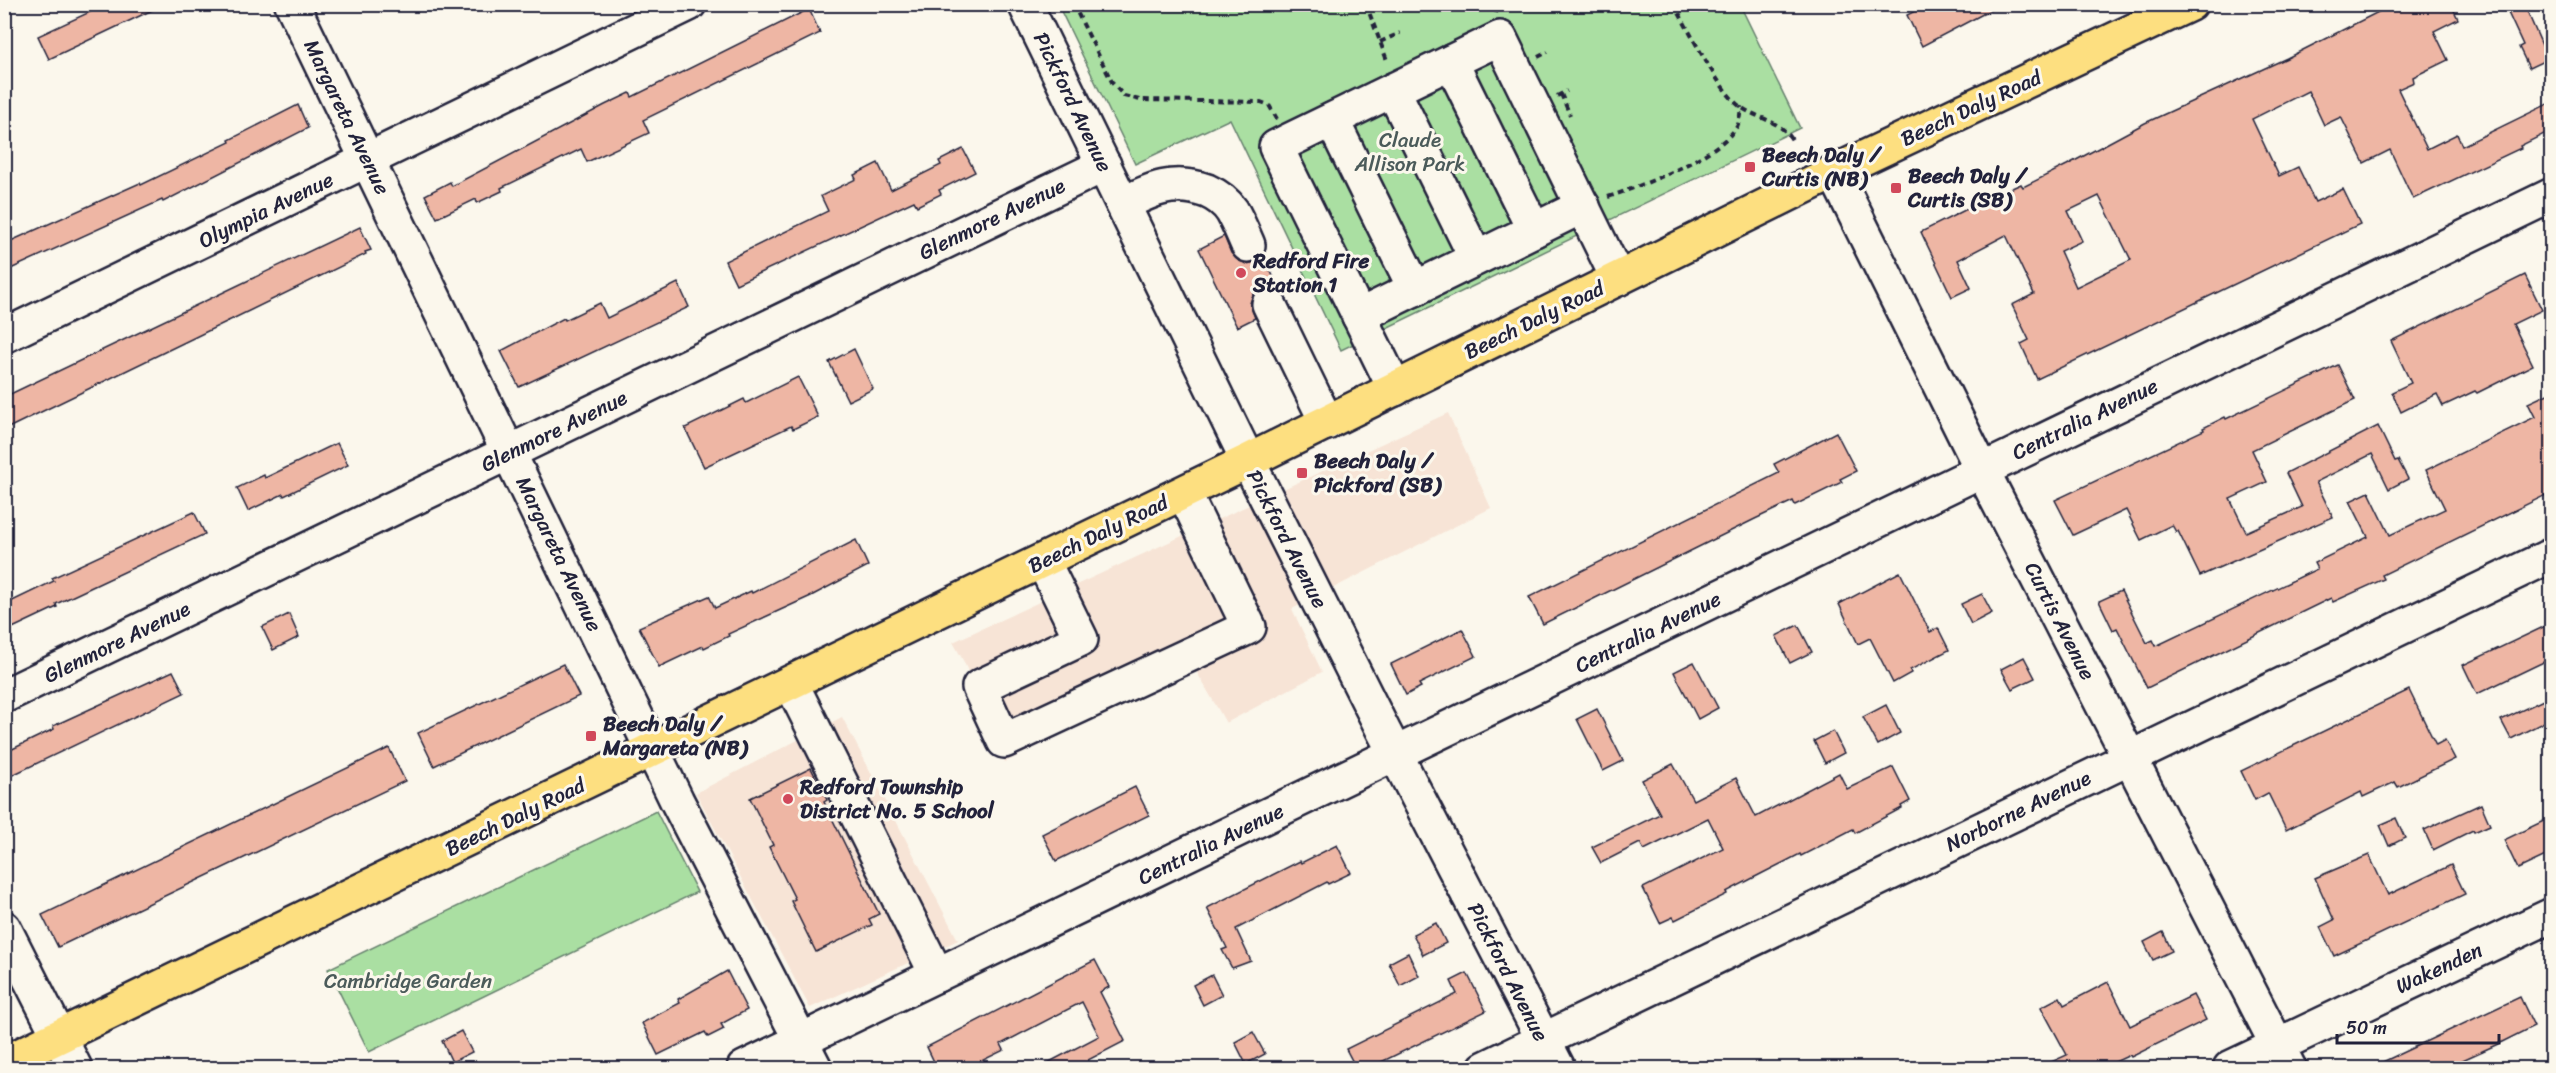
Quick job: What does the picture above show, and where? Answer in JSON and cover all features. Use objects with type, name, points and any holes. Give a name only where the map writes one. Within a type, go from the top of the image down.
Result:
[{"type":"main road","name":"Beech Daly Road","points":[[4,1063],[1184,493],[1834,172],[2190,4]]},
{"type":"street","name":"Margareta Avenue","points":[[292,4],[677,801],[808,1055]]},
{"type":"street","name":"Olympia Avenue","points":[[4,336],[689,4]]},
{"type":"street","name":"Pickford Avenue","points":[[1025,4],[1248,461],[1395,755],[1551,1054]]},
{"type":"street","points":[[1395,389],[1276,147],[1288,141],[1500,38],[1618,279]]},
{"type":"street","points":[[1451,62],[1533,231]]},
{"type":"street","points":[[1394,90],[1476,258]]},
{"type":"street","points":[[1332,120],[1414,289]]},
{"type":"street","name":"Glenmore Avenue","points":[[4,696],[1104,165]]},
{"type":"street","name":"Curtis Avenue","points":[[1834,172],[1982,470],[2283,1057]]},
{"type":"street","points":[[1123,204],[1146,192],[1167,185],[1190,185],[1215,194],[1231,209],[1248,245]]},
{"type":"street","name":"Centralia Avenue","points":[[744,1068],[808,1055],[937,975],[2552,195]]},
{"type":"street","points":[[1359,316],[1583,206]]},
{"type":"street","points":[[1269,304],[1326,423]]},
{"type":"street","points":[[1043,561],[1081,639],[979,687],[1004,741],[1249,627],[1184,493]]},
{"type":"street","name":"Norborne Avenue","points":[[1485,1068],[1551,1054],[2130,757],[2552,555]]},
{"type":"street","points":[[791,683],[937,975]]},
{"type":"street","name":"Wakenden","points":[[2230,1068],[2283,1057],[2552,915]]},
{"type":"street","points":[[4,928],[75,1068]]},
{"type":"path","points":[[1073,4],[1113,84],[1124,96],[1140,100],[1261,102],[1269,105],[1288,141]]},
{"type":"path","points":[[1366,4],[1386,57],[1394,90]]},
{"type":"path","points":[[1674,4],[1701,52],[1735,102],[1771,121],[1792,140]]},
{"type":"path","points":[[1380,42],[1400,33]]},
{"type":"path","points":[[1561,94],[1573,120]]},
{"type":"path","points":[[1583,206],[1630,190],[1721,144],[1738,127],[1741,106]]},
{"type":"shaded area","points":[[1448,413],[1491,508],[1292,609],[1322,672],[1226,723],[1195,669],[1005,762],[964,662],[953,642]]},
{"type":"shaded area","points":[[842,717],[958,940],[810,1008],[696,793]]},
{"type":"green space","name":"Claude Allison Park","points":[[1058,5],[1740,5],[1800,128],[1341,350],[1230,119],[1135,164]]},
{"type":"green space","name":"Cambridge Garden","points":[[656,811],[697,892],[369,1052],[328,969]]},
{"type":"building","points":[[107,4],[165,4],[49,59],[38,36]]},
{"type":"building","points":[[1929,4],[2002,4],[1922,46],[1907,15]]},
{"type":"building","points":[[2394,4],[2451,4],[2458,19],[2434,31],[2448,60],[2413,77],[2414,82],[2398,89],[2427,149],[2457,134],[2462,146],[2552,102],[2552,130],[2520,146],[2521,148],[2413,199],[2390,150],[2364,163],[2341,117],[2324,125],[2308,91],[2252,119],[2279,176],[2298,167],[2315,202],[2343,189],[2360,224],[2037,379],[2021,344],[2029,340],[2012,305],[2034,294],[2006,235],[1958,260],[1971,288],[1952,297],[1921,232],[2021,184],[2023,187],[2145,123],[2287,58]],"holes":[[[2099,196],[2131,260],[2076,287],[2060,251],[2082,241],[2068,211]]]},
{"type":"building","points":[[2504,4],[2524,4],[2548,59],[2529,68],[2519,47],[2523,45]]},
{"type":"building","points":[[809,9],[820,33],[643,120],[649,133],[587,162],[581,149],[501,188],[502,191],[477,203],[476,199],[437,218],[425,195],[450,182],[452,186],[605,105],[630,93],[632,97]]},
{"type":"building","points":[[298,105],[308,128],[163,202],[162,200],[4,272],[4,244],[140,183],[141,185],[230,142],[229,140]]},
{"type":"building","points":[[963,149],[975,172],[939,190],[941,194],[917,206],[914,201],[736,284],[725,261],[828,211],[821,196],[856,179],[854,175],[878,163],[891,190],[941,165],[939,161]]},
{"type":"building","points":[[360,227],[371,250],[365,252],[366,254],[4,430],[4,397]]},
{"type":"building","name":"Redford Fire Station 1","points":[[1224,236],[1231,253],[1238,260],[1247,264],[1263,256],[1279,288],[1270,285],[1261,287],[1254,293],[1250,303],[1255,318],[1237,327],[1199,249]]},
{"type":"building","points":[[2525,275],[2542,310],[2513,324],[2533,365],[2477,393],[2475,391],[2443,406],[2437,394],[2401,412],[2392,392],[2411,383],[2391,341]]},
{"type":"building","points":[[678,283],[689,307],[519,387],[501,351],[564,318],[565,320],[600,303],[607,318]]},
{"type":"building","points":[[854,349],[873,389],[848,401],[829,362]]},
{"type":"building","points":[[2338,365],[2355,400],[2252,450],[2267,482],[2230,499],[2246,532],[2302,507],[2286,473],[2378,426],[2395,461],[2398,460],[2408,479],[2389,489],[2372,454],[2316,482],[2333,517],[2200,576],[2178,531],[2176,532],[2172,525],[2141,540],[2126,510],[2073,535],[2055,500]]},
{"type":"building","points":[[798,377],[818,417],[793,429],[791,426],[704,467],[685,428],[744,399],[746,403]]},
{"type":"building","points":[[2552,392],[2552,492],[2382,575],[2384,579],[2333,602],[2331,598],[2147,688],[2117,628],[2113,630],[2099,601],[2121,591],[2147,643],[2153,640],[2156,646],[2317,569],[2314,563],[2368,537],[2350,501],[2369,492],[2390,535],[2445,509],[2426,470],[2535,417],[2528,403]]},
{"type":"building","points":[[1836,432],[1856,471],[1840,479],[1842,482],[1795,505],[1793,501],[1755,519],[1543,624],[1529,597],[1779,473],[1774,464]]},
{"type":"building","points":[[337,443],[348,465],[248,511],[237,488],[264,475],[265,478]]},
{"type":"building","points":[[194,512],[205,534],[56,604],[57,607],[4,632],[4,605],[54,581],[52,578]]},
{"type":"building","points":[[856,540],[868,566],[811,596],[728,634],[729,636],[659,667],[639,627],[709,596],[715,608],[751,591],[752,593]]},
{"type":"building","points":[[1900,572],[1930,632],[1938,628],[1949,650],[1910,670],[1911,673],[1893,683],[1870,638],[1858,644],[1839,604]]},
{"type":"building","points":[[1982,594],[1992,613],[1971,624],[1961,604]]},
{"type":"building","points":[[289,614],[299,637],[273,650],[262,627]]},
{"type":"building","points":[[2552,623],[2552,658],[2477,694],[2463,665]]},
{"type":"building","points":[[1798,625],[1812,652],[1790,663],[1776,636]]},
{"type":"building","points":[[1462,629],[1476,656],[1419,684],[1421,687],[1406,695],[1391,664]]},
{"type":"building","points":[[2024,657],[2035,678],[2012,689],[2001,669]]},
{"type":"building","points":[[1694,662],[1718,708],[1698,719],[1674,672]]},
{"type":"building","points":[[563,664],[579,696],[434,766],[418,733]]},
{"type":"building","points":[[173,671],[184,693],[4,779],[4,753],[54,729],[53,726]]},
{"type":"building","points":[[2409,690],[2436,745],[2445,740],[2455,759],[2398,787],[2395,782],[2363,797],[2361,792],[2286,830],[2268,793],[2255,800],[2241,771]]},
{"type":"building","points":[[2552,696],[2552,718],[2511,739],[2501,720]]},
{"type":"building","points":[[1886,705],[1900,733],[1878,745],[1863,717]]},
{"type":"building","points":[[1597,709],[1623,761],[1603,771],[1577,719]]},
{"type":"building","points":[[1833,731],[1844,753],[1825,763],[1814,741]]},
{"type":"building","points":[[389,748],[405,781],[58,947],[42,915]]},
{"type":"building","points":[[1673,764],[1693,800],[1736,778],[1756,817],[1839,773],[1847,789],[1893,767],[1910,801],[1901,806],[1902,808],[1855,833],[1853,829],[1755,877],[1675,920],[1673,917],[1660,923],[1643,888],[1723,848],[1708,818],[1644,850],[1640,843],[1601,863],[1592,847],[1660,814],[1642,780]]},
{"type":"building","points":[[811,768],[827,800],[824,802],[879,914],[869,919],[872,925],[816,952],[791,901],[795,899],[769,847],[773,845],[750,798]]},
{"type":"building","points":[[1135,787],[1149,815],[1056,861],[1042,834]]},
{"type":"building","points":[[2481,804],[2490,825],[2474,832],[2473,830],[2433,850],[2424,830]]},
{"type":"building","points":[[2552,817],[2552,853],[2518,869],[2504,840]]},
{"type":"building","points":[[2396,818],[2405,838],[2389,846],[2380,825]]},
{"type":"building","points":[[1337,845],[1351,873],[1328,884],[1327,882],[1236,929],[1251,961],[1232,968],[1222,950],[1227,948],[1207,908]]},
{"type":"building","points":[[2369,855],[2388,895],[2451,865],[2465,894],[2334,956],[2320,927],[2334,920],[2315,878]]},
{"type":"building","points":[[1436,923],[1446,943],[1423,955],[1413,934]]},
{"type":"building","points":[[2163,932],[2172,951],[2153,960],[2144,942]]},
{"type":"building","points":[[1408,953],[1419,976],[1400,986],[1389,963]]},
{"type":"building","points":[[1095,960],[1109,987],[1100,992],[1125,1041],[1088,1060],[1093,1068],[1038,1068],[1099,1036],[1082,1002],[1001,1044],[1004,1050],[967,1068],[937,1068],[927,1047]]},
{"type":"building","points":[[727,971],[747,1010],[721,1024],[724,1029],[708,1037],[705,1032],[658,1055],[642,1023],[680,1003],[678,999]]},
{"type":"building","points":[[1467,973],[1486,1011],[1369,1068],[1356,1068],[1346,1049],[1457,994],[1451,981]]},
{"type":"building","points":[[1212,975],[1222,995],[1203,1005],[1193,985]]},
{"type":"building","points":[[2108,982],[2130,1026],[2193,995],[2206,1020],[2131,1057],[2130,1055],[2102,1068],[2038,1068],[2067,1055],[2041,1007],[2060,997],[2064,1005]]},
{"type":"building","points":[[2520,997],[2534,1026],[2498,1044],[2445,1068],[2370,1068]]},
{"type":"building","points":[[461,1031],[472,1052],[452,1062],[442,1041]]},
{"type":"building","points":[[1253,1032],[1265,1054],[1246,1064],[1235,1042]]},
{"type":"place","name":"Beech Daly / Curtis (NB)","points":[[1750,167]]},
{"type":"place","name":"Beech Daly / Curtis (SB)","points":[[1896,188]]},
{"type":"place","name":"Redford Fire Station 1","points":[[1241,273]]},
{"type":"place","name":"Beech Daly / Pickford (SB)","points":[[1302,473]]},
{"type":"place","name":"Beech Daly / Margareta (NB)","points":[[591,736]]},
{"type":"place","name":"Redford Township District No. 5 School","points":[[788,799]]}]
